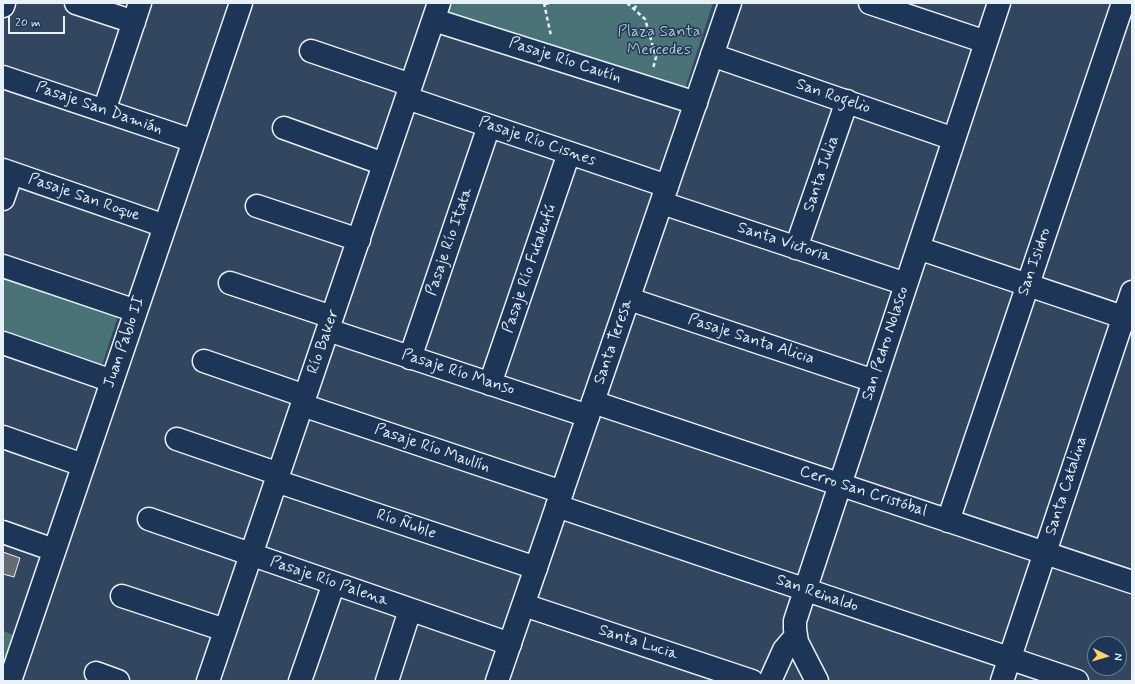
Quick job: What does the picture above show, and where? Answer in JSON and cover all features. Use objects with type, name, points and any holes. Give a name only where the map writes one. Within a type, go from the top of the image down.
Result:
[{"type":"street","points":[[76,3],[137,13],[104,111]]},
{"type":"street","name":"Juan Pablo II","points":[[10,681],[241,3]]},
{"type":"street","name":"Santa Teresa","points":[[497,681],[730,3]]},
{"type":"street","points":[[870,3],[986,42]]},
{"type":"street","name":"San Pedro Nolasco","points":[[796,636],[795,621],[999,3]]},
{"type":"street","name":"San Isidro","points":[[948,521],[1123,3]]},
{"type":"street","name":"Pasaje Río Cautín","points":[[434,8],[556,58],[696,103]]},
{"type":"street","name":"Río Baker","points":[[208,681],[409,92],[434,8]]},
{"type":"street","name":"Pasaje Río Cisnes","points":[[310,51],[489,126],[569,153],[664,195]]},
{"type":"street","name":"San Rogelio","points":[[712,55],[954,139]]},
{"type":"street","name":"Pasaje San Damián","points":[[3,76],[194,141]]},
{"type":"street","name":"Santa Julia","points":[[796,248],[847,101]]},
{"type":"street","name":"Pasaje Río Itata","points":[[410,358],[489,126]]},
{"type":"street","points":[[284,128],[384,164]]},
{"type":"street","name":"Pasaje Río Futaleufú","points":[[490,384],[569,153]]},
{"type":"street","points":[[3,200],[7,172]]},
{"type":"street","name":"Pasaje San Roque","points":[[7,172],[165,226]]},
{"type":"street","name":"Santa Victoria","points":[[664,195],[796,248],[906,284]]},
{"type":"street","points":[[257,206],[359,240]]},
{"type":"street","points":[[918,248],[1128,318]]},
{"type":"street","points":[[3,266],[136,311]]},
{"type":"street","name":"Pasaje Río Manso","points":[[230,283],[410,358],[490,384],[591,409]]},
{"type":"street","name":"Santa Catalina","points":[[1002,681],[1045,553],[1128,318],[1132,292]]},
{"type":"street","name":"Pasaje Santa Alicia","points":[[629,299],[874,381]]},
{"type":"street","points":[[3,342],[112,381]]},
{"type":"street","name":"Pasaje Río Maullín","points":[[204,361],[560,499]]},
{"type":"street","name":"Cerro San Cristóbal","points":[[591,409],[840,484],[1132,582]]},
{"type":"street","points":[[3,437],[83,465]]},
{"type":"street","name":"Río Ñuble","points":[[177,439],[278,478],[536,568]]},
{"type":"street","name":"San Reinaldo","points":[[560,499],[805,590],[1077,681]]},
{"type":"street","name":"Pasaje Río Palena","points":[[149,519],[510,644]]},
{"type":"street","points":[[3,532],[54,550]]},
{"type":"street","points":[[300,681],[334,583]]},
{"type":"street","points":[[122,596],[226,630]]},
{"type":"street","name":"Santa Lucia","points":[[524,605],[752,681]]},
{"type":"street","points":[[386,681],[410,610]]},
{"type":"street","points":[[770,681],[784,650],[796,636],[817,681]]},
{"type":"street","points":[[96,674],[118,681]]},
{"type":"path","points":[[551,3],[545,4],[556,58]]},
{"type":"path","points":[[627,3],[645,19],[656,57],[648,88]]},
{"type":"path","points":[[634,9],[638,3]]},
{"type":"green space","name":"Plaza Santa Mercedes","points":[[442,3],[713,3],[684,92],[439,12]]},
{"type":"green space","points":[[3,271],[120,310],[101,368],[3,335]]},
{"type":"green space","points":[[3,631],[14,635],[3,663]]},
{"type":"building","points":[[3,552],[20,558],[14,577],[3,574]]}]
